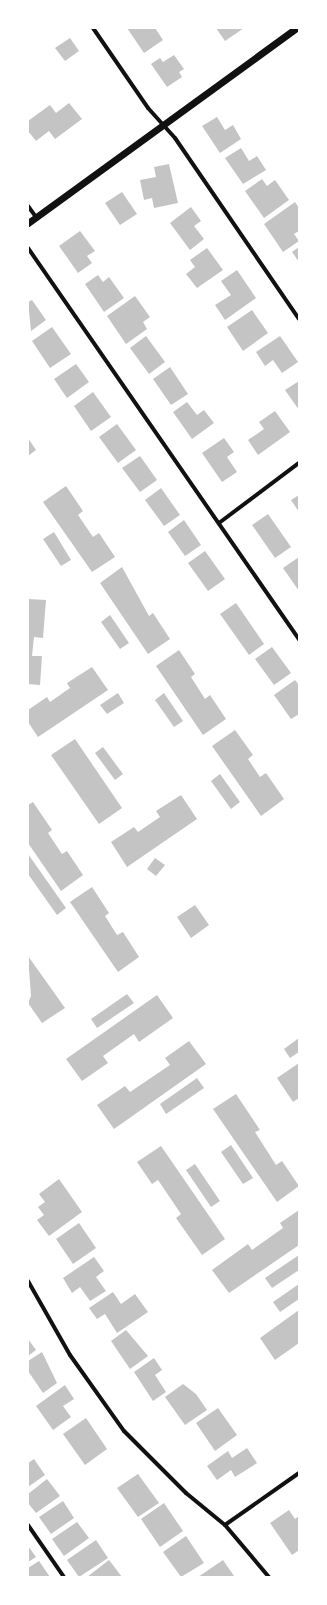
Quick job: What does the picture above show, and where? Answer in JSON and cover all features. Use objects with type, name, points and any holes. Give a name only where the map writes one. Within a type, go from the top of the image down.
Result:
[{"type":"street","points":[[93,28],[299,319]]},
{"type":"street","points":[[28,222],[163,126],[296,28]]},
{"type":"street","points":[[28,206],[36,217]]},
{"type":"street","points":[[28,248],[299,640]]},
{"type":"street","points":[[219,523],[299,463]]},
{"type":"street","points":[[28,1281],[70,1355],[124,1431],[186,1493],[225,1525],[269,1577]]},
{"type":"street","points":[[225,1525],[299,1473]]},
{"type":"street","points":[[28,1526],[64,1577]]},
{"type":"building","points":[[127,28],[155,28],[163,40],[144,53]]},
{"type":"building","points":[[216,28],[244,28],[225,41]]},
{"type":"building","points":[[70,38],[79,51],[65,61],[55,48]]},
{"type":"building","points":[[174,55],[184,69],[179,72],[182,77],[167,87],[151,64],[160,58],[163,62]]},
{"type":"building","points":[[69,103],[82,119],[55,139],[49,131],[36,141],[28,131],[28,121],[50,105],[56,113]]},
{"type":"building","points":[[217,117],[225,130],[233,125],[241,139],[220,153],[202,126]]},
{"type":"building","points":[[241,148],[249,161],[257,156],[266,170],[243,184],[225,158]]},
{"type":"building","points":[[169,164],[178,203],[154,208],[152,198],[144,200],[140,180],[156,177],[154,167]]},
{"type":"building","points":[[262,179],[267,186],[275,180],[289,200],[264,218],[245,191]]},
{"type":"building","points":[[122,192],[137,214],[120,225],[105,203]]},
{"type":"building","points":[[295,202],[299,208],[299,231],[294,234],[299,241],[283,252],[264,224]]},
{"type":"building","points":[[191,207],[201,221],[194,226],[204,239],[190,250],[170,223]]},
{"type":"building","points":[[80,231],[95,251],[87,256],[92,263],[78,273],[59,246]]},
{"type":"building","points":[[299,247],[299,262],[292,252]]},
{"type":"building","points":[[207,248],[223,270],[197,288],[186,274],[195,267],[190,260]]},
{"type":"building","points":[[237,270],[256,298],[225,320],[215,305],[231,295],[221,281]]},
{"type":"building","points":[[98,275],[103,282],[109,277],[124,298],[104,312],[85,284]]},
{"type":"building","points":[[135,296],[150,317],[143,322],[147,329],[126,344],[107,316]]},
{"type":"building","points":[[32,300],[46,320],[31,331],[28,302]]},
{"type":"building","points":[[252,310],[268,333],[243,351],[227,327]]},
{"type":"building","points":[[52,327],[71,354],[50,368],[32,341]]},
{"type":"building","points":[[146,336],[165,362],[149,374],[130,348]]},
{"type":"building","points":[[280,336],[298,362],[282,373],[273,360],[265,366],[256,352]]},
{"type":"building","points":[[76,364],[89,382],[67,398],[54,379]]},
{"type":"building","points":[[170,367],[188,394],[171,405],[153,379]]},
{"type":"building","points":[[299,381],[299,410],[285,390]]},
{"type":"building","points":[[93,392],[111,417],[91,431],[74,406]]},
{"type":"building","points":[[187,402],[197,415],[204,410],[214,423],[192,439],[173,412]]},
{"type":"building","points":[[275,411],[290,432],[258,455],[248,440],[264,429],[259,422]]},
{"type":"building","points":[[117,424],[136,450],[118,463],[99,437]]},
{"type":"building","points":[[28,438],[36,450],[28,456]]},
{"type":"building","points":[[224,438],[234,452],[227,457],[237,472],[222,482],[202,453]]},
{"type":"building","points":[[140,456],[157,480],[140,492],[122,468]]},
{"type":"building","points":[[66,486],[83,511],[78,515],[93,537],[99,533],[115,557],[92,572],[43,502]]},
{"type":"building","points":[[161,488],[180,515],[164,526],[145,500]]},
{"type":"building","points":[[299,495],[299,512],[291,500]]},
{"type":"building","points":[[268,514],[291,547],[275,558],[252,525]]},
{"type":"building","points":[[184,520],[201,545],[185,556],[168,532]]},
{"type":"building","points":[[54,532],[71,560],[61,566],[43,539]]},
{"type":"building","points":[[205,551],[225,579],[208,591],[188,563]]},
{"type":"building","points":[[299,557],[299,591],[283,568]]},
{"type":"building","points":[[122,567],[149,616],[153,613],[170,639],[148,654],[100,583]]},
{"type":"building","points":[[28,599],[46,600],[43,638],[34,637],[32,656],[42,656],[40,685],[28,684]]},
{"type":"building","points":[[236,603],[264,644],[249,655],[220,614]]},
{"type":"building","points":[[110,615],[129,643],[120,649],[101,622]]},
{"type":"building","points":[[272,647],[291,673],[274,685],[255,659]]},
{"type":"building","points":[[179,650],[195,674],[191,677],[205,699],[210,695],[226,719],[203,735],[156,666]]},
{"type":"building","points":[[92,667],[108,690],[38,737],[28,722],[28,710],[47,697],[50,702],[70,688],[67,683]]},
{"type":"building","points":[[295,680],[299,685],[299,714],[291,719],[274,695]]},
{"type":"building","points":[[118,693],[124,703],[107,714],[100,705]]},
{"type":"building","points":[[164,693],[183,721],[174,727],[155,700]]},
{"type":"building","points":[[235,730],[253,755],[248,759],[260,777],[266,773],[284,799],[261,816],[212,746]]},
{"type":"building","points":[[75,739],[122,808],[99,824],[51,755]]},
{"type":"building","points":[[103,747],[123,774],[115,780],[95,753]]},
{"type":"building","points":[[220,774],[240,802],[231,809],[211,781]]},
{"type":"building","points":[[181,795],[197,819],[127,867],[111,842],[134,827],[138,832],[160,817],[156,811]]},
{"type":"building","points":[[33,802],[52,830],[48,833],[62,854],[67,851],[83,875],[61,891],[28,843],[28,805]]},
{"type":"building","points":[[28,854],[66,908],[57,915],[28,874]]},
{"type":"building","points":[[155,858],[165,865],[156,876],[147,869]]},
{"type":"building","points":[[92,887],[109,913],[105,916],[117,935],[123,932],[139,957],[118,972],[70,902]]},
{"type":"building","points":[[195,905],[209,925],[191,938],[177,917]]},
{"type":"building","points":[[28,956],[65,1008],[42,1023],[28,1003],[31,996]]},
{"type":"building","points":[[127,994],[134,1003],[97,1028],[91,1019]]},
{"type":"building","points":[[157,995],[173,1018],[139,1042],[134,1034],[103,1056],[108,1063],[82,1081],[66,1059]]},
{"type":"building","points":[[299,1038],[299,1052],[290,1058],[284,1049]]},
{"type":"building","points":[[189,1041],[206,1064],[114,1129],[97,1105],[125,1086],[130,1092],[170,1065],[165,1058]]},
{"type":"building","points":[[299,1063],[299,1098],[293,1102],[277,1078]]},
{"type":"building","points":[[197,1078],[204,1088],[166,1114],[160,1104]]},
{"type":"building","points":[[236,1094],[260,1130],[255,1132],[276,1165],[282,1161],[299,1186],[277,1202],[213,1109]]},
{"type":"building","points":[[231,1145],[253,1178],[243,1184],[221,1152]]},
{"type":"building","points":[[161,1146],[225,1239],[202,1255],[176,1218],[181,1214],[158,1180],[152,1184],[137,1162]]},
{"type":"building","points":[[195,1164],[220,1201],[211,1207],[186,1170]]},
{"type":"building","points":[[59,1179],[82,1212],[49,1236],[37,1220],[44,1215],[38,1207],[45,1202],[39,1194]]},
{"type":"building","points":[[299,1210],[299,1245],[229,1293],[212,1270],[248,1244],[252,1250],[283,1228],[280,1223]]},
{"type":"building","points":[[79,1223],[96,1248],[73,1264],[56,1239]]},
{"type":"building","points":[[299,1255],[299,1270],[272,1288],[265,1278]]},
{"type":"building","points":[[94,1257],[104,1271],[96,1277],[106,1291],[90,1301],[80,1287],[72,1293],[63,1278]]},
{"type":"building","points":[[299,1284],[299,1299],[280,1312],[273,1302]]},
{"type":"building","points":[[113,1292],[121,1304],[135,1294],[148,1312],[117,1333],[105,1314],[97,1319],[89,1308]]},
{"type":"building","points":[[299,1310],[299,1343],[275,1360],[260,1338]]},
{"type":"building","points":[[126,1330],[148,1356],[130,1369],[111,1341]]},
{"type":"building","points":[[28,1339],[36,1350],[28,1356]]},
{"type":"building","points":[[42,1352],[57,1383],[43,1393],[28,1371],[28,1361]]},
{"type":"building","points":[[154,1358],[162,1370],[155,1375],[166,1392],[153,1401],[134,1372]]},
{"type":"building","points":[[183,1384],[196,1394],[207,1410],[185,1425],[165,1397]]},
{"type":"building","points":[[65,1385],[74,1399],[63,1406],[71,1417],[53,1430],[36,1406]]},
{"type":"building","points":[[218,1408],[237,1435],[215,1451],[196,1423]]},
{"type":"building","points":[[86,1418],[107,1449],[85,1465],[63,1434]]},
{"type":"building","points":[[247,1448],[257,1463],[235,1477],[231,1470],[217,1480],[207,1466],[228,1451],[232,1458]]},
{"type":"building","points":[[34,1459],[45,1475],[28,1487],[28,1463]]},
{"type":"building","points":[[138,1474],[159,1503],[138,1517],[117,1488]]},
{"type":"building","points":[[47,1479],[60,1496],[36,1513],[28,1503],[28,1494]]},
{"type":"building","points":[[63,1501],[74,1518],[51,1534],[39,1517]]},
{"type":"building","points":[[164,1503],[183,1531],[160,1547],[141,1519]]},
{"type":"building","points":[[289,1510],[295,1519],[299,1516],[299,1550],[292,1555],[270,1523]]},
{"type":"building","points":[[77,1522],[89,1538],[64,1556],[52,1539]]},
{"type":"building","points":[[186,1536],[204,1563],[181,1577],[163,1552]]},
{"type":"building","points":[[96,1540],[108,1558],[79,1577],[67,1560]]},
{"type":"building","points":[[28,1546],[36,1557],[28,1562]]},
{"type":"building","points":[[109,1560],[122,1577],[87,1577]]},
{"type":"building","points":[[223,1560],[234,1576],[198,1577]]},
{"type":"building","points":[[39,1561],[50,1577],[28,1577],[28,1568]]}]
